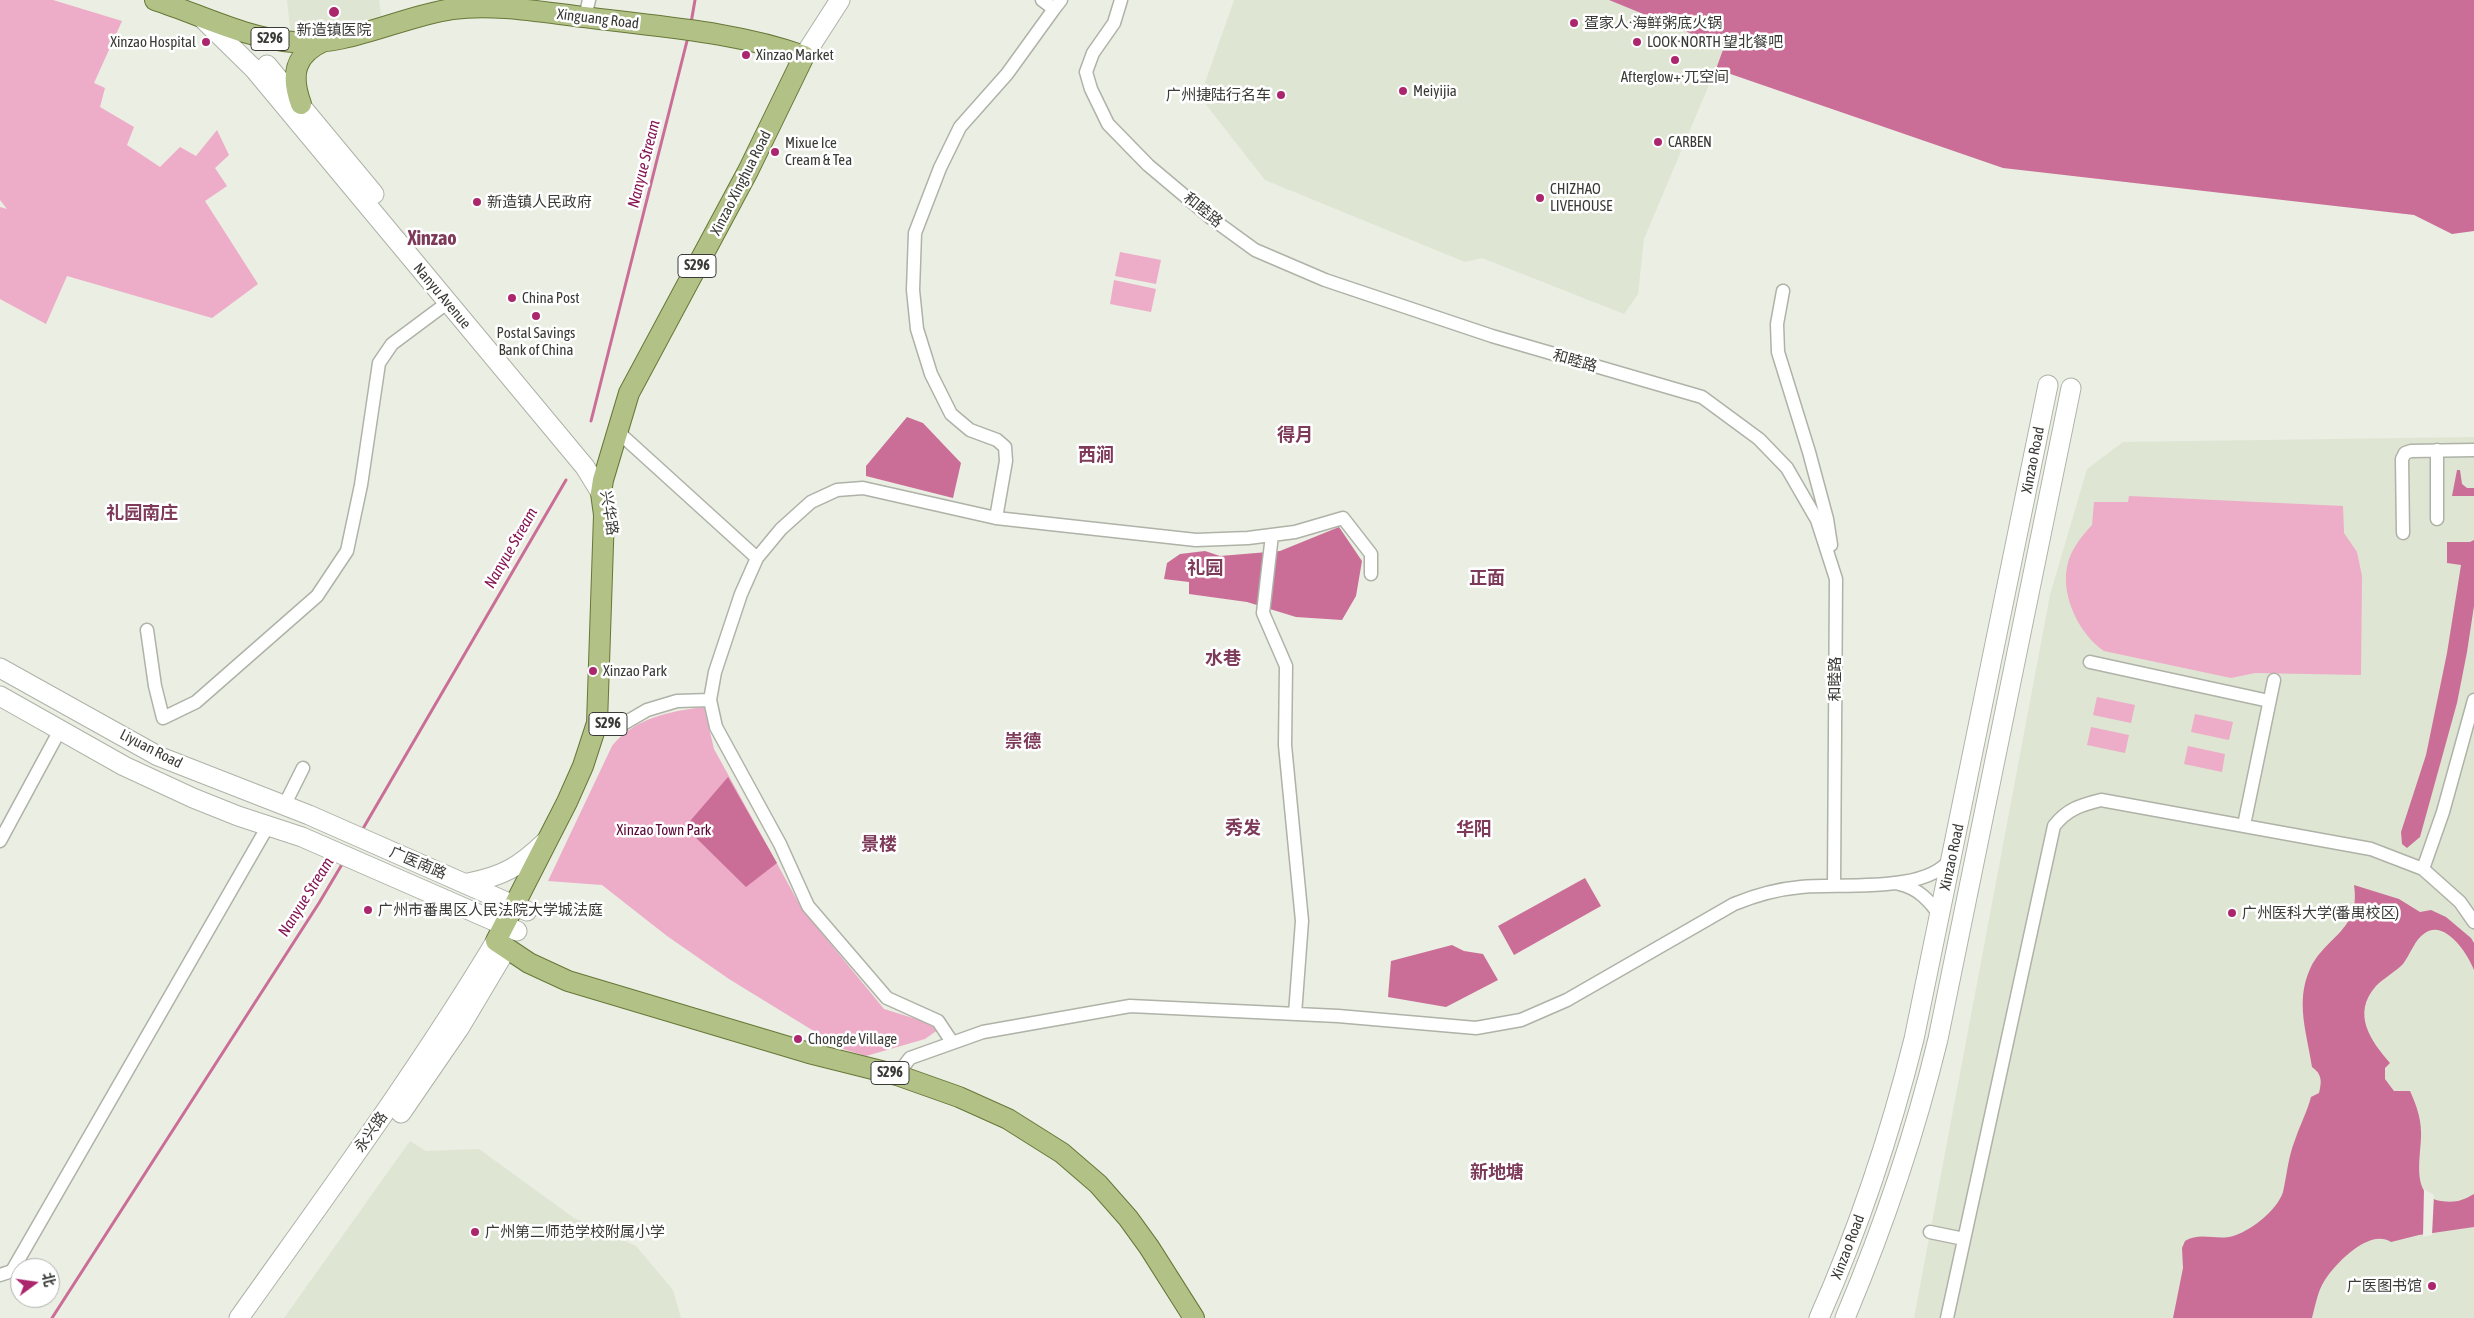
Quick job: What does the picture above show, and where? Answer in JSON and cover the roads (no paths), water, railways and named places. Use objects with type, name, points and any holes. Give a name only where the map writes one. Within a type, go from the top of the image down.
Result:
[{"type":"main road","name":"Xinguang Road","points":[[155,0],[262,37],[293,42],[326,40],[360,34],[441,12],[462,9],[543,7],[587,9],[779,48],[804,56]]},
{"type":"main road","points":[[462,9],[487,0]]},
{"type":"main road","name":"Xinzao Xinghua Road","points":[[602,486],[616,430],[629,393],[748,171],[804,56],[840,0]]},
{"type":"main road","name":"Nanyu Avenue","points":[[207,18],[242,38],[301,104],[567,432],[602,486]]},
{"type":"main road","name":"Nanyu Avenue","points":[[207,18],[254,69],[602,486]]},
{"type":"main road","points":[[301,104],[295,79],[300,60],[311,47],[326,40]]},
{"type":"main road","name":"Xinzao Road","points":[[1819,1318],[1851,1242],[1888,1136],[1914,1039],[2048,385]]},
{"type":"main road","name":"Xinzao Road","points":[[1845,1318],[1892,1199],[1936,1047],[2071,388]]},
{"type":"main road","name":"兴华路","points":[[506,936],[586,792],[601,751],[604,515],[602,486]]},
{"type":"main road","name":"Liyuan Road","points":[[0,668],[158,756],[309,815]]},
{"type":"main road","name":"Liyuan Road","points":[[0,696],[124,766],[193,798],[302,837]]},
{"type":"main road","name":"兴华路","points":[[521,908],[550,838],[602,724]]},
{"type":"main road","name":"广医南路","points":[[309,815],[377,846],[468,883],[521,908]]},
{"type":"main road","name":"广医南路","points":[[302,837],[368,867],[506,936]]},
{"type":"main road","points":[[468,883],[496,876],[522,864],[550,838]]},
{"type":"main road","name":"S296","points":[[506,936],[529,963],[568,982],[809,1053],[897,1075],[991,1110],[1044,1140],[1074,1162],[1098,1184],[1128,1218],[1194,1318]]},
{"type":"main road","name":"永兴路","points":[[239,1318],[506,936]]},
{"type":"main road","name":"永兴路","points":[[251,1318],[426,1078],[460,1027],[506,936]]},
{"type":"street","points":[[996,518],[1006,460],[1005,447],[996,440],[970,430],[951,414],[931,374],[916,329],[913,290],[915,233],[940,168],[960,127],[1007,74],[1058,5],[1042,0]]},
{"type":"street","name":"和睦路","points":[[1121,0],[1114,23],[1093,53],[1086,72],[1091,89],[1108,124],[1148,165],[1211,218],[1256,250],[1325,280],[1492,336],[1702,397],[1759,439],[1786,468],[1817,520],[1836,579],[1834,885]]},
{"type":"street","points":[[1783,291],[1777,324],[1778,352],[1827,519],[1836,579]]},
{"type":"street","points":[[147,630],[155,686],[163,718],[196,702],[317,596],[347,551],[361,485],[378,363],[392,344],[447,302]]},
{"type":"street","points":[[616,430],[758,558]]},
{"type":"street","points":[[2437,450],[2437,519]]},
{"type":"street","points":[[2403,533],[2402,459],[2405,453],[2412,451],[2474,450]]},
{"type":"street","points":[[952,1042],[938,1022],[887,998],[808,906],[780,844],[716,727],[710,700],[715,672],[725,639],[741,594],[758,558],[780,530],[811,502],[837,490],[863,488],[996,518],[1196,540],[1294,532],[1343,518],[1372,554],[1371,574]]},
{"type":"street","points":[[1272,535],[1263,613],[1286,666],[1284,745],[1302,921],[1295,1014]]},
{"type":"street","points":[[2090,662],[2269,701]]},
{"type":"street","points":[[2244,825],[2274,680]]},
{"type":"street","points":[[602,724],[623,724],[648,710],[677,701],[710,700]]},
{"type":"street","points":[[2423,869],[2443,812],[2474,700]]},
{"type":"street","points":[[0,841],[60,730]]},
{"type":"street","points":[[284,806],[303,768]]},
{"type":"street","points":[[1947,1318],[2054,826],[2064,814],[2080,805],[2101,800],[2371,849],[2423,869],[2460,902],[2474,922]]},
{"type":"street","points":[[0,1276],[12,1271],[268,826]]},
{"type":"street","points":[[897,1075],[910,1058],[982,1032],[1130,1006],[1295,1014],[1476,1028],[1521,1020],[1567,1000],[1734,904],[1759,894],[1799,887],[1897,883],[1929,875],[1944,867],[1952,858]]},
{"type":"street","points":[[1897,883],[1910,887],[1924,896],[1940,916]]},
{"type":"street","points":[[1930,1232],[1964,1239]]},
{"type":"waterway","name":"Nanyue Stream","points":[[691,23],[695,0]]},
{"type":"waterway","name":"Nanyue Stream","points":[[591,421],[688,37]]},
{"type":"waterway","name":"Nanyue Stream","points":[[361,832],[566,480]]},
{"type":"waterway","name":"Nanyue Stream","points":[[52,1318],[319,903],[344,861]]},
{"type":"place","name":"新造镇医院","points":[[334,12]]},
{"type":"place","name":"疍家人·海鲜粥底火锅","points":[[1574,23]]},
{"type":"place","name":"Xinzao Hospital","points":[[206,42]]},
{"type":"place","name":"LOOK·NORTH 望北餐吧","points":[[1637,42]]},
{"type":"place","name":"Xinzao Market","points":[[746,55]]},
{"type":"place","name":"Afterglow+·兀空间","points":[[1675,60]]},
{"type":"place","name":"Meiyijia","points":[[1403,91]]},
{"type":"place","name":"广州捷陆行名车","points":[[1281,95]]},
{"type":"place","name":"CARBEN","points":[[1658,142]]},
{"type":"place","name":"Mixue Ice Cream & Tea","points":[[775,152]]},
{"type":"place","name":"CHIZHAO LIVEHOUSE","points":[[1540,198]]},
{"type":"place","name":"新造镇人民政府","points":[[477,202]]},
{"type":"place","name":"China Post","points":[[512,298]]},
{"type":"place","name":"Postal Savings Bank of China","points":[[536,316]]},
{"type":"place","name":"Xinzao Park","points":[[593,671]]},
{"type":"place","name":"广州市番禺区人民法院大学城法庭","points":[[368,910]]},
{"type":"place","name":"广州医科大学(番禺校区)","points":[[2232,913]]},
{"type":"place","name":"Chongde Village","points":[[798,1039]]},
{"type":"place","name":"广州第二师范学校附属小学","points":[[475,1232]]},
{"type":"place","name":"广医图书馆","points":[[2432,1286]]},
{"type":"district","name":"Xinzao","points":[[432,239]]},
{"type":"district","name":"得月","points":[[1295,435]]},
{"type":"district","name":"西涧","points":[[1096,455]]},
{"type":"district","name":"礼园南庄","points":[[142,513]]},
{"type":"district","name":"礼园","points":[[1205,568]]},
{"type":"district","name":"正面","points":[[1487,578]]},
{"type":"district","name":"水巷","points":[[1223,658]]},
{"type":"district","name":"崇德","points":[[1023,741]]},
{"type":"district","name":"秀发","points":[[1243,828]]},
{"type":"district","name":"华阳","points":[[1474,829]]},
{"type":"district","name":"景楼","points":[[879,844]]},
{"type":"district","name":"新地塘","points":[[1497,1172]]},
{"type":"park label","name":"Xinzao Town Park","points":[[664,830]]}]
